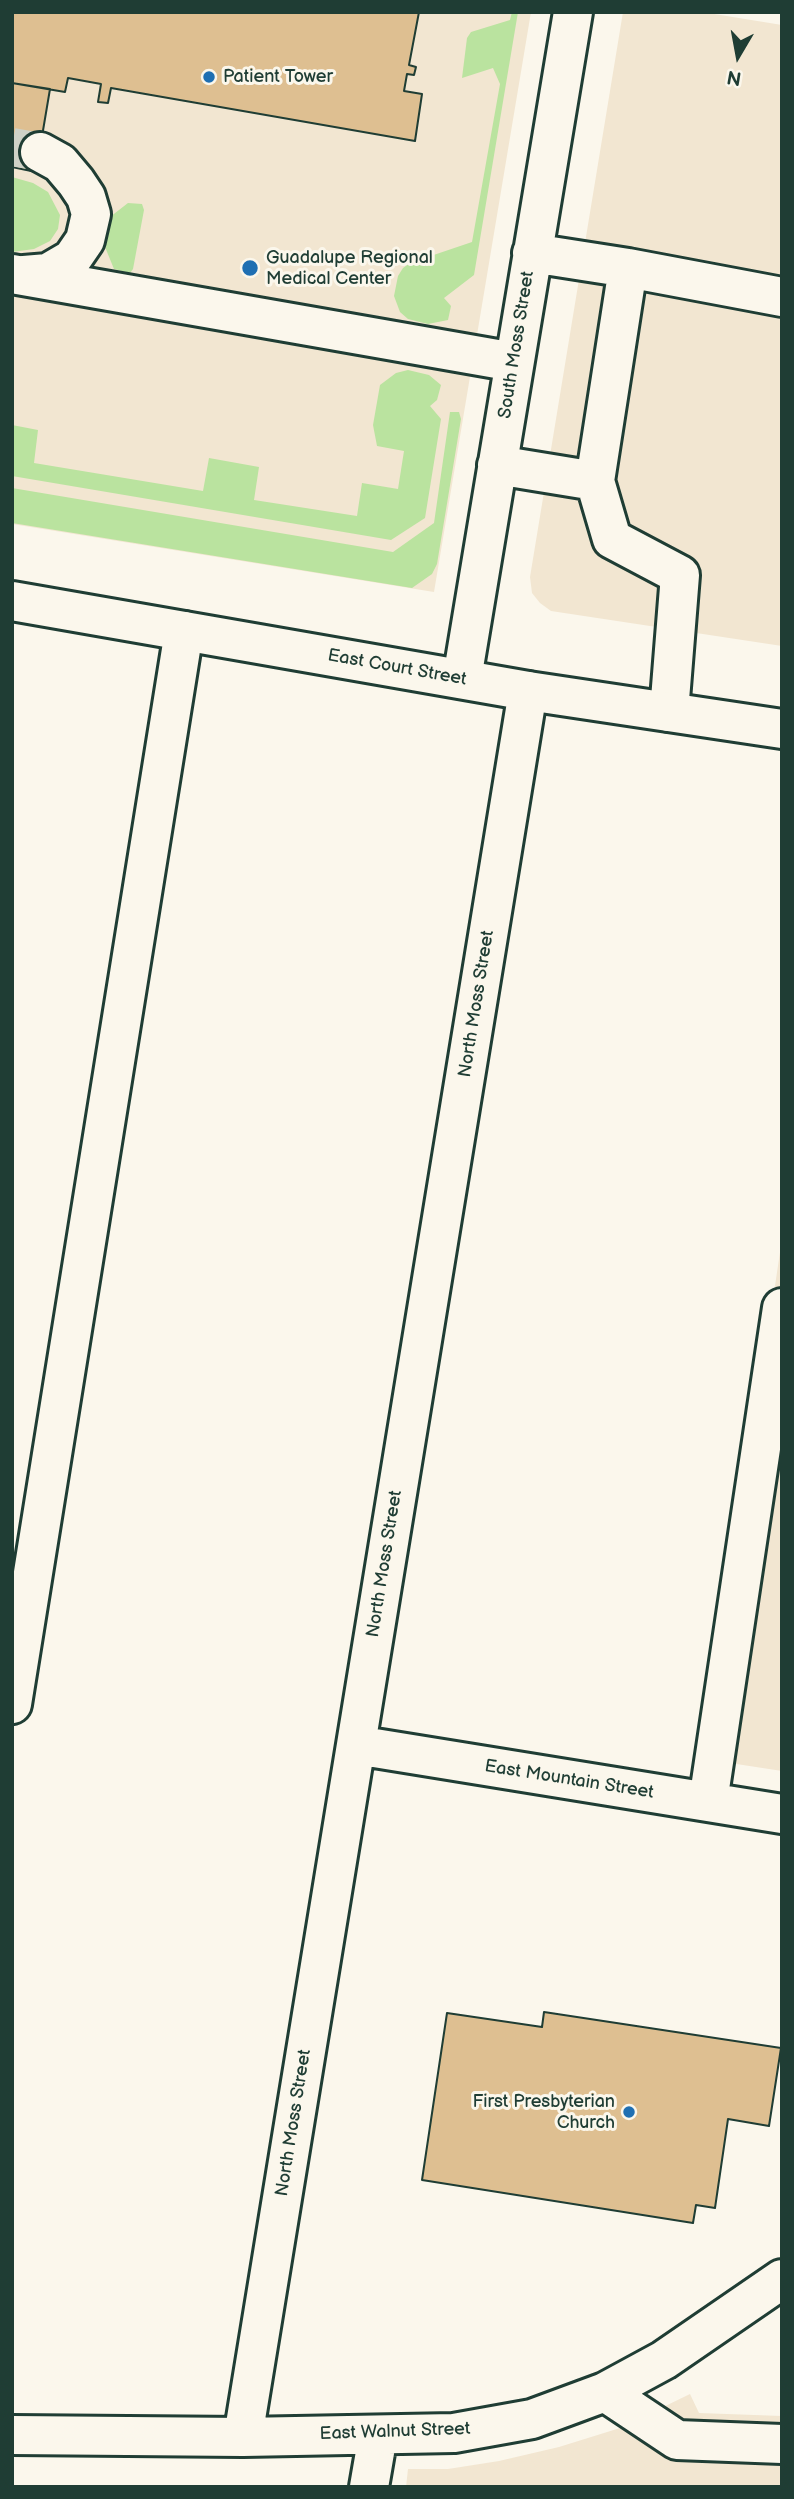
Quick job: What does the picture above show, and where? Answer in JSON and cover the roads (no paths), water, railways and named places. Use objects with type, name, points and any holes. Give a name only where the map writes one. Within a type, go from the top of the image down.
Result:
[{"type":"street","name":"South Moss Street","points":[[462,679],[573,12]]},
{"type":"street","points":[[15,275],[48,273],[72,259],[85,240],[91,214],[86,197],[60,163],[40,152]]},
{"type":"street","points":[[532,253],[628,268],[782,298]]},
{"type":"street","points":[[628,268],[595,481],[612,539],[680,575],[669,712]]},
{"type":"street","points":[[15,275],[514,362]]},
{"type":"street","points":[[497,465],[595,481]]},
{"type":"street","name":"East Court Street","points":[[12,601],[528,691],[782,729]]},
{"type":"street","points":[[12,1704],[184,631]]},
{"type":"street","name":"North Moss Street","points":[[243,2437],[528,691]]},
{"type":"street","points":[[708,1802],[782,1308]]},
{"type":"street","name":"East Mountain Street","points":[[356,1745],[782,1814]]},
{"type":"street","name":"East Walnut Street","points":[[12,2435],[243,2437],[454,2433],[519,2422],[604,2392],[664,2360],[777,2285]]},
{"type":"street","points":[[604,2392],[677,2440],[782,2444]]},
{"type":"street","points":[[369,2487],[378,2434]]},
{"type":"tunnel","points":[[12,147],[40,152]]},
{"type":"place","name":"Patient Tower","points":[[209,77]]},
{"type":"place","name":"Guadalupe Regional Medical Center","points":[[250,268]]},
{"type":"place","name":"First Presbyterian Church","points":[[629,2112]]}]
